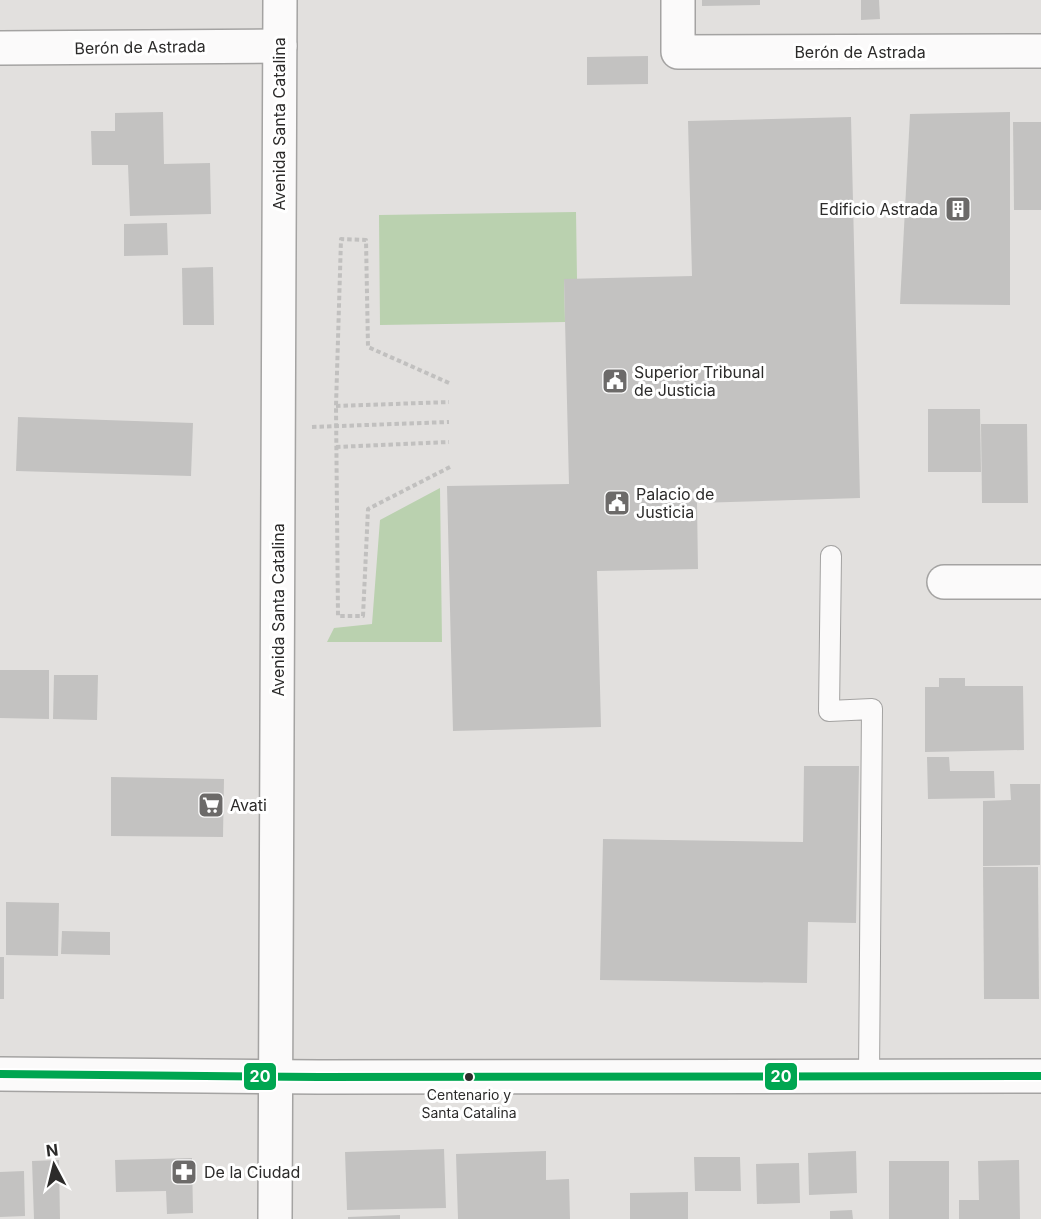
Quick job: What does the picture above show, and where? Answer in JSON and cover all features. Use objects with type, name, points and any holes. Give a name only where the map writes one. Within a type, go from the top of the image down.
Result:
[{"type":"main road","name":"Avenida Santa Catalina","points":[[274,1219],[280,0]]},
{"type":"main road","name":"Berón de Astrada","points":[[678,0],[678,52],[1041,51]]},
{"type":"main road","name":"Berón de Astrada","points":[[0,48],[280,46]]},
{"type":"main road","points":[[944,582],[1041,582]]},
{"type":"main road","points":[[0,1074],[276,1077],[1041,1076]]},
{"type":"lane","points":[[831,556],[829,711],[872,709],[868,1076]]},
{"type":"path","points":[[449,383],[368,347],[366,240],[341,239],[336,406],[338,616],[363,616],[368,509],[450,467]]},
{"type":"path","points":[[336,406],[449,402]]},
{"type":"path","points":[[337,427],[449,422]]},
{"type":"path","points":[[336,447],[449,442]]},
{"type":"green space","points":[[576,212],[577,279],[564,280],[565,322],[380,325],[379,215]]},
{"type":"green space","points":[[440,488],[442,642],[327,642],[334,628],[372,624],[380,520]]},
{"type":"building","points":[[702,0],[760,0],[760,5],[702,6]]},
{"type":"building","points":[[861,0],[879,0],[880,19],[861,20]]},
{"type":"building","points":[[648,56],[648,84],[587,85],[587,57]]},
{"type":"building","points":[[163,112],[164,164],[210,163],[211,214],[130,216],[128,165],[92,165],[91,131],[115,131],[115,113]]},
{"type":"building","name":"Edificio Astrada","points":[[1010,112],[1010,305],[900,304],[910,114]]},
{"type":"building","points":[[851,117],[860,498],[697,503],[698,569],[597,571],[601,727],[453,731],[447,486],[569,484],[564,279],[692,276],[688,121]]},
{"type":"building","points":[[1013,122],[1041,122],[1041,210],[1014,210]]},
{"type":"building","points":[[167,223],[168,255],[124,256],[124,224]]},
{"type":"building","points":[[213,267],[214,325],[183,325],[182,268]]},
{"type":"building","points":[[928,409],[980,409],[981,472],[928,472]]},
{"type":"building","points":[[18,417],[193,423],[191,476],[16,471]]},
{"type":"building","points":[[981,424],[1027,424],[1028,503],[982,503]]},
{"type":"building","points":[[0,670],[49,670],[49,719],[0,718]]},
{"type":"building","points":[[54,675],[98,675],[97,720],[53,719]]},
{"type":"building","points":[[939,678],[965,678],[965,686],[1023,686],[1024,750],[925,752],[925,687],[939,687]]},
{"type":"building","points":[[927,757],[949,757],[950,771],[994,771],[995,798],[928,799]]},
{"type":"building","points":[[804,766],[859,766],[856,923],[808,922],[807,983],[600,980],[603,839],[803,842]]},
{"type":"building","points":[[111,777],[224,779],[223,837],[111,836]]},
{"type":"building","points":[[1010,784],[1040,784],[1040,865],[983,866],[983,801],[1011,800]]},
{"type":"building","points":[[983,867],[1038,867],[1039,999],[984,999]]},
{"type":"building","points":[[6,902],[59,903],[58,956],[6,955]]},
{"type":"building","points":[[62,931],[110,932],[110,955],[61,954]]},
{"type":"building","points":[[0,957],[4,957],[4,999],[0,999]]},
{"type":"building","points":[[444,1149],[446,1208],[347,1210],[345,1152]]},
{"type":"building","points":[[546,1151],[546,1180],[569,1179],[570,1219],[458,1219],[456,1154]]},
{"type":"building","points":[[856,1151],[857,1193],[809,1195],[808,1153]]},
{"type":"building","points":[[694,1157],[740,1157],[741,1191],[695,1191]]},
{"type":"building","points":[[192,1158],[193,1213],[167,1214],[166,1191],[116,1192],[115,1160]]},
{"type":"building","points":[[59,1160],[60,1219],[34,1219],[32,1161]]},
{"type":"building","points":[[1019,1160],[1020,1219],[959,1219],[959,1200],[979,1200],[978,1161]]},
{"type":"building","points":[[889,1161],[949,1161],[949,1219],[889,1219]]},
{"type":"building","points":[[799,1163],[800,1203],[757,1204],[756,1164]]},
{"type":"building","points":[[24,1171],[25,1216],[0,1217],[0,1172]]},
{"type":"building","points":[[688,1192],[688,1219],[630,1219],[630,1193]]},
{"type":"building","points":[[852,1210],[853,1219],[830,1219],[830,1211]]},
{"type":"building","points":[[400,1215],[400,1219],[348,1219],[348,1217]]},
{"type":"transit line","name":"20","points":[[0,1074],[319,1077],[1041,1076]]},
{"type":"place","name":"Edificio Astrada","points":[[958,209]]},
{"type":"place","name":"Superior Tribunal de Justicia","points":[[615,381]]},
{"type":"place","name":"Palacio de Justicia","points":[[617,503]]},
{"type":"place","name":"Avati","points":[[211,805]]},
{"type":"place","name":"Centenario y Santa Catalina","points":[[469,1077]]},
{"type":"place","name":"De la Ciudad","points":[[184,1172]]}]
